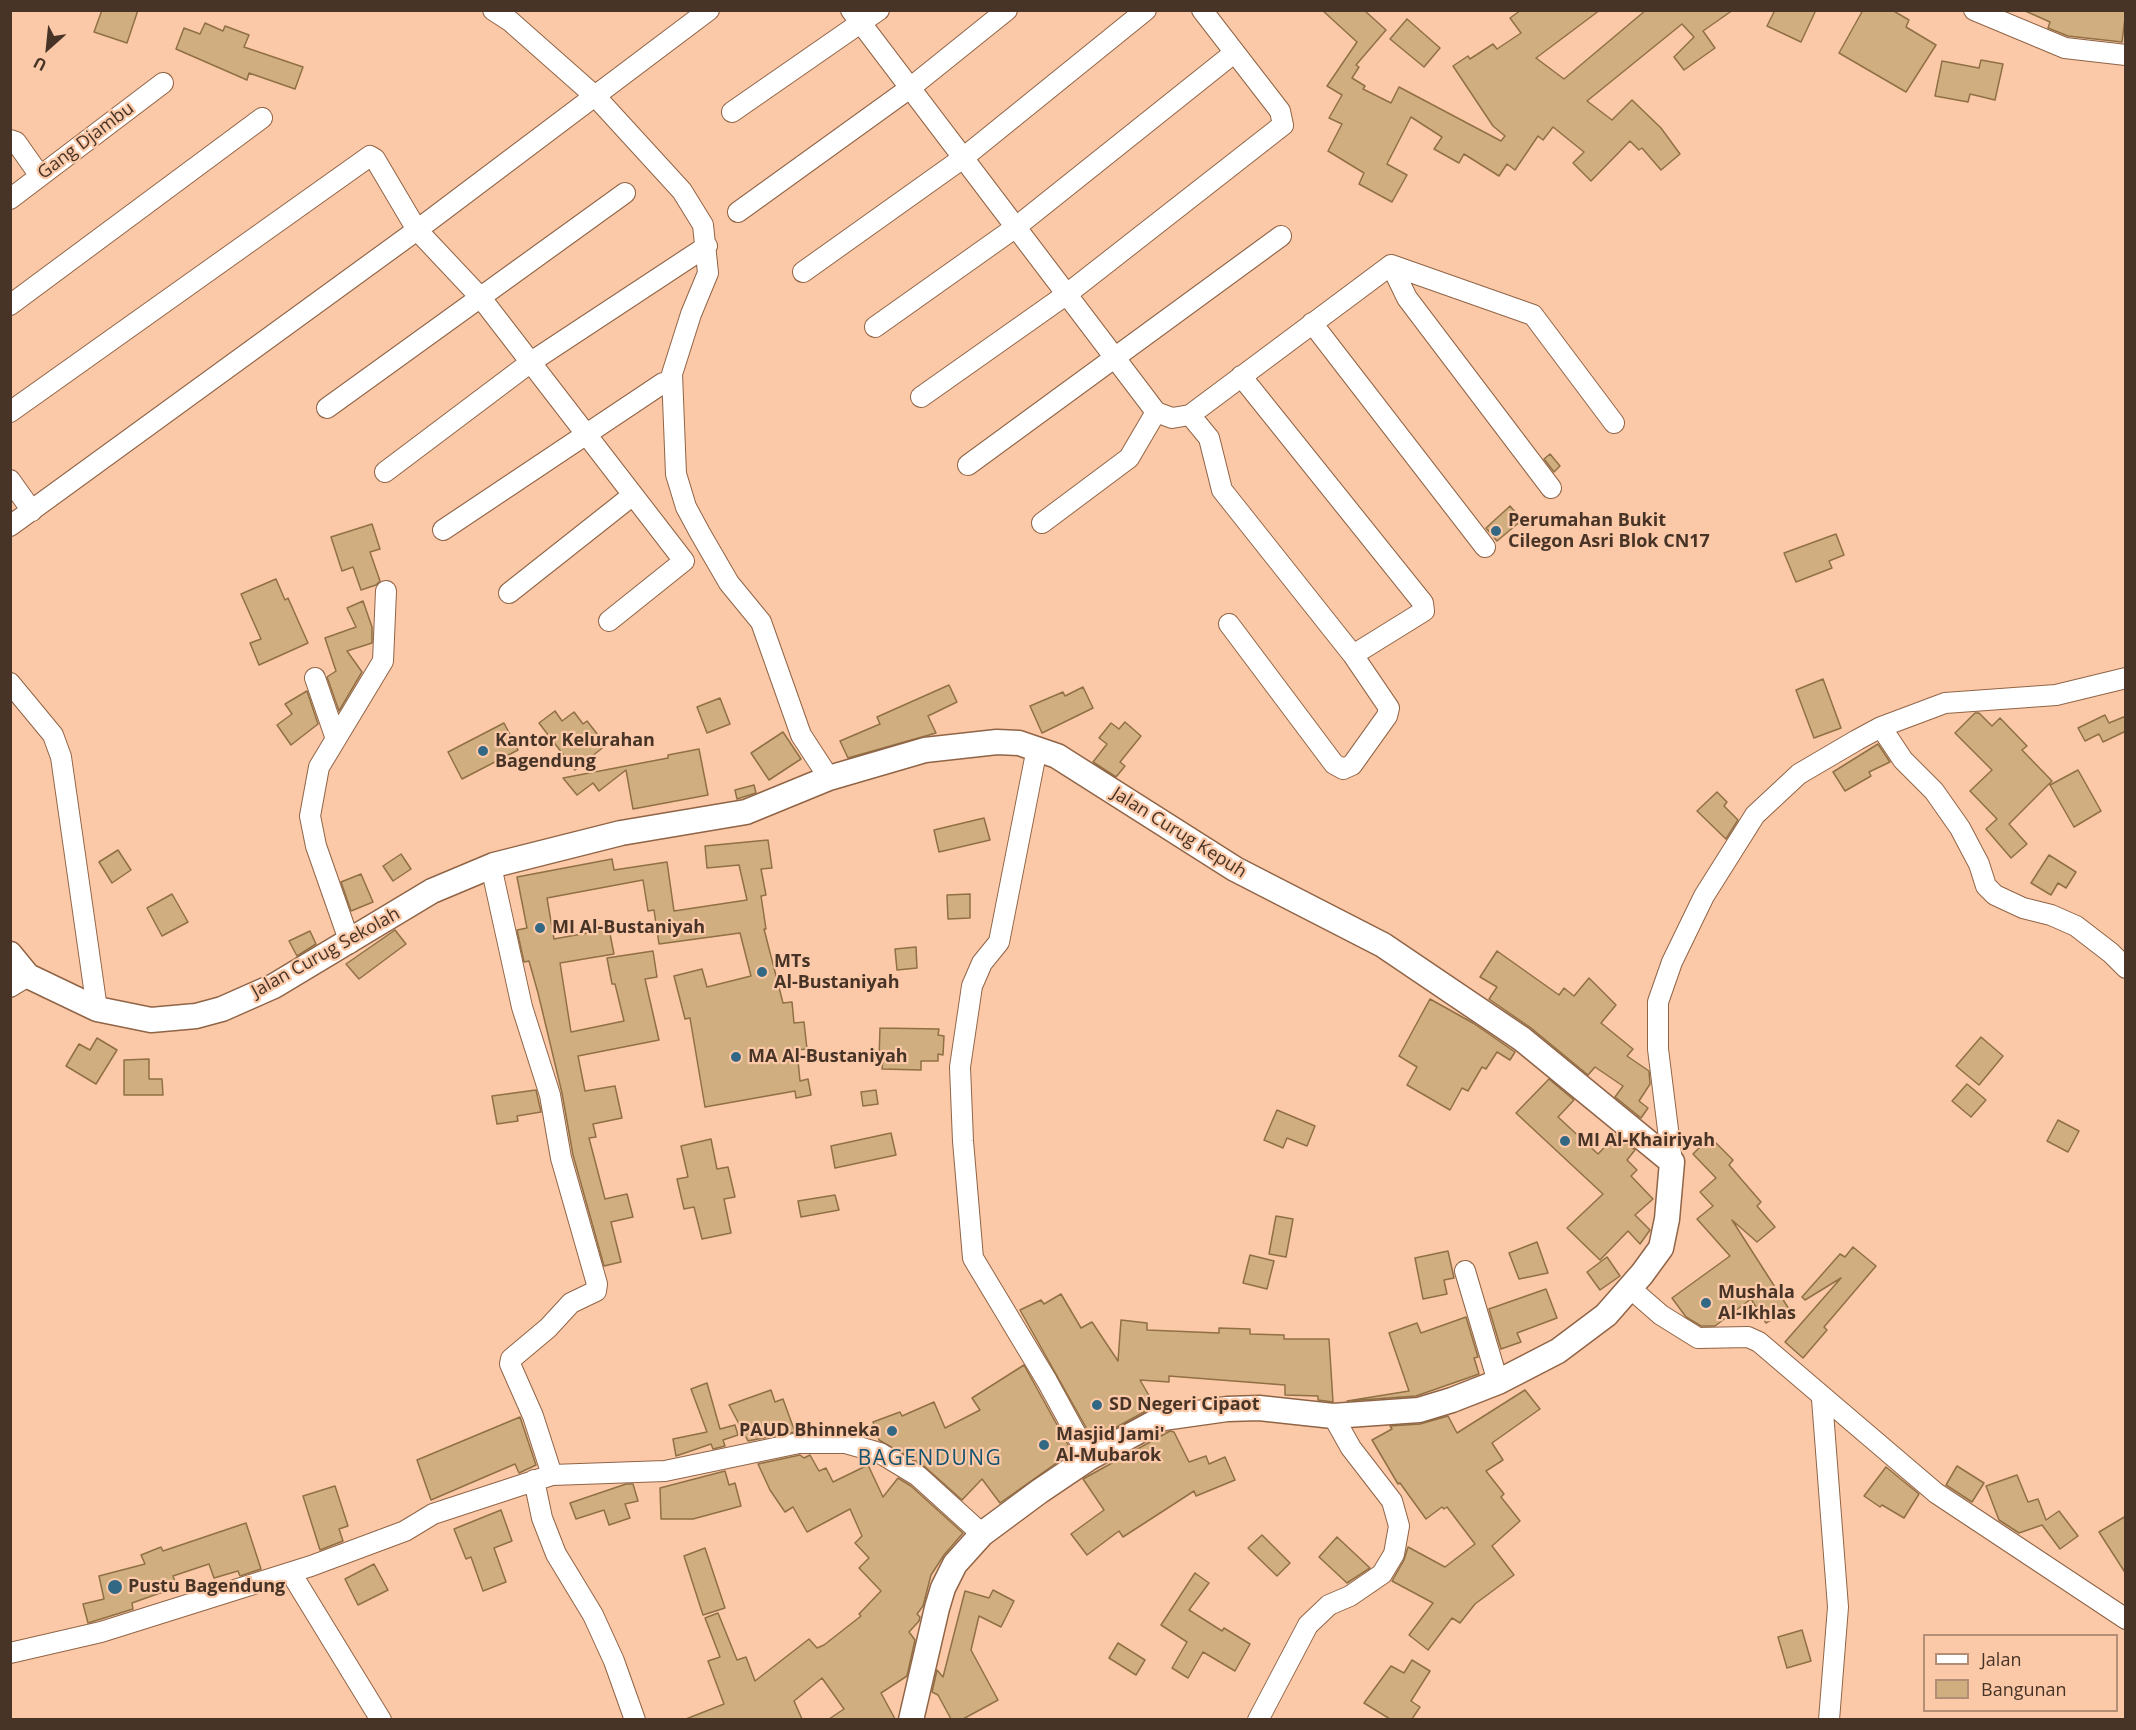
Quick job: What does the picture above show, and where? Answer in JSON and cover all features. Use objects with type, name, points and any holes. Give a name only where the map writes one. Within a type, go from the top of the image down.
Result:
[{"type":"street","points":[[493,10],[510,21],[596,97],[682,190],[703,225],[707,246],[708,273],[691,314],[672,374],[676,474],[686,507],[700,533],[729,583],[761,622],[801,735],[830,778]]},
{"type":"street","points":[[10,526],[417,230],[709,10]]},
{"type":"street","points":[[732,112],[856,17],[879,10]]},
{"type":"street","points":[[738,212],[910,88],[1007,10]]},
{"type":"street","points":[[803,272],[963,158],[1146,10]]},
{"type":"street","points":[[921,397],[1067,294],[1283,125],[1280,111],[1202,10]]},
{"type":"street","points":[[1974,10],[2065,48],[2126,55]]},
{"type":"street","points":[[856,17],[1156,412],[1172,418],[1190,415],[1390,265]]},
{"type":"street","points":[[875,327],[1016,227],[1234,53]]},
{"type":"street","name":"Gang Djambu","points":[[10,199],[163,83]]},
{"type":"street","points":[[10,305],[262,118]]},
{"type":"street","points":[[10,140],[16,142],[40,176]]},
{"type":"street","points":[[10,412],[370,156],[375,159],[417,230],[481,298],[684,561],[609,621]]},
{"type":"street","points":[[327,408],[625,194]]},
{"type":"street","points":[[968,465],[1281,236]]},
{"type":"street","points":[[385,472],[531,362],[707,246]]},
{"type":"street","points":[[1390,265],[1533,315],[1614,423]]},
{"type":"street","points":[[1390,265],[1407,298],[1551,488]]},
{"type":"street","points":[[1312,323],[1485,547]]},
{"type":"street","points":[[1241,376],[1423,603],[1424,611],[1353,655]]},
{"type":"street","points":[[443,530],[663,383]]},
{"type":"street","points":[[1042,523],[1129,458],[1156,412]]},
{"type":"street","points":[[1190,415],[1209,438],[1222,490],[1353,655],[1389,708],[1387,716],[1352,765],[1343,769],[1334,764],[1229,624]]},
{"type":"street","points":[[10,480],[32,511]]},
{"type":"street","points":[[509,593],[633,495]]},
{"type":"street","points":[[350,943],[316,846],[310,816],[319,767],[383,661],[386,591]]},
{"type":"street","points":[[315,678],[336,739]]},
{"type":"street","points":[[911,1719],[943,1588],[955,1563],[982,1534],[1089,1458],[1164,1418],[1197,1411],[1259,1408],[1333,1416],[1419,1410],[1498,1382],[1558,1351],[1606,1315],[1661,1248],[1667,1219],[1672,1162],[1658,1049],[1658,1002],[1676,953],[1704,896],[1755,815],[1799,774],[1881,727],[1945,703],[2056,695],[2126,678]]},
{"type":"street","points":[[10,683],[53,735],[61,757],[97,1009]]},
{"type":"street","points":[[1881,727],[1903,760],[1934,791],[1960,828],[1991,890],[2023,908],[2051,915],[2076,926],[2111,953],[2126,968]]},
{"type":"street","name":"Jalan Curug Kepuh","points":[[621,832],[746,812],[830,778],[925,750],[997,742],[1019,743],[1037,748],[1057,756],[1234,870],[1383,945],[1522,1039],[1672,1162]]},
{"type":"street","points":[[1037,748],[1000,924],[999,942],[982,963],[972,986],[960,1067],[963,1141],[973,1258],[1047,1381],[1089,1458]]},
{"type":"street","name":"Jalan Curug Sekolah","points":[[20,982],[97,1009],[151,1020],[195,1016],[222,1009],[274,986],[350,943],[432,891],[491,866],[621,832]]},
{"type":"street","points":[[491,866],[522,1006],[550,1095],[561,1158],[597,1284],[596,1291],[571,1303],[548,1328],[511,1359],[510,1365],[534,1416],[543,1478],[542,1518],[556,1554],[592,1615],[614,1661],[635,1719]]},
{"type":"street","points":[[10,954],[20,982]]},
{"type":"street","points":[[1465,1271],[1498,1382]]},
{"type":"street","points":[[1630,1288],[1660,1315],[1698,1338],[1748,1337],[1759,1342],[1822,1399],[1936,1493],[2126,1619]]},
{"type":"street","points":[[1822,1399],[1838,1607],[1829,1719]]},
{"type":"street","points":[[1258,1719],[1308,1625],[1329,1605],[1350,1596],[1382,1574],[1394,1554],[1399,1526],[1392,1501],[1351,1449],[1333,1416]]},
{"type":"street","points":[[10,1653],[101,1632],[291,1573],[405,1531],[434,1514],[543,1478],[665,1471],[799,1443],[845,1443],[880,1453],[918,1476],[982,1534]]},
{"type":"street","points":[[291,1573],[381,1719]]},
{"type":"building","points":[[102,10],[138,10],[127,43],[94,32]]},
{"type":"building","points":[[1322,10],[1364,10],[1386,30],[1356,65],[1359,67],[1352,78],[1365,86],[1363,89],[1391,103],[1399,87],[1501,141],[1505,136],[1493,126],[1453,66],[1468,56],[1470,59],[1493,44],[1497,49],[1521,33],[1510,18],[1521,10],[1600,10],[1536,58],[1564,79],[1646,10],[1733,10],[1703,31],[1715,48],[1684,70],[1674,57],[1694,37],[1682,24],[1587,101],[1612,120],[1632,100],[1661,128],[1680,154],[1661,170],[1642,148],[1639,150],[1630,141],[1591,181],[1573,163],[1584,152],[1553,127],[1543,140],[1538,136],[1515,170],[1507,164],[1499,176],[1464,154],[1459,163],[1434,149],[1442,137],[1411,117],[1387,164],[1407,175],[1392,202],[1359,184],[1364,173],[1328,151],[1342,124],[1329,118],[1342,95],[1327,86],[1357,42]]},
{"type":"building","points":[[1775,10],[1816,10],[1801,42],[1767,26]]},
{"type":"building","points":[[1863,10],[1892,10],[1909,20],[1906,27],[1936,45],[1906,92],[1839,53]]},
{"type":"building","points":[[2023,10],[2126,10],[2122,42],[2068,36],[2048,28],[2050,22]]},
{"type":"building","points":[[1407,19],[1440,48],[1424,67],[1390,39]]},
{"type":"building","points":[[205,23],[223,31],[225,26],[249,35],[244,47],[303,67],[295,89],[249,73],[247,80],[176,49],[184,28],[200,34]]},
{"type":"building","points":[[1981,60],[2003,64],[1995,100],[1970,94],[1968,102],[1935,96],[1942,61],[1979,68]]},
{"type":"building","points":[[1550,454],[1560,466],[1554,472],[1544,459]]},
{"type":"building","points":[[1510,506],[1522,520],[1497,541],[1486,528]]},
{"type":"building","points":[[372,524],[380,549],[370,552],[380,581],[376,585],[361,590],[353,567],[342,571],[331,537]]},
{"type":"building","points":[[1836,534],[1844,555],[1829,561],[1832,568],[1796,582],[1784,553]]},
{"type":"building","points":[[276,579],[285,600],[288,598],[308,643],[259,665],[250,643],[261,639],[241,594]]},
{"type":"building","points":[[363,601],[372,627],[372,643],[347,651],[362,672],[339,711],[327,677],[336,671],[325,638],[356,627],[347,608]]},
{"type":"building","points":[[1823,679],[1841,728],[1814,738],[1796,690]]},
{"type":"building","points":[[949,685],[957,702],[928,716],[936,733],[848,758],[840,741],[880,724],[877,717]]},
{"type":"building","points":[[1083,687],[1093,708],[1042,733],[1030,706],[1063,692],[1065,696]]},
{"type":"building","points":[[307,691],[318,724],[291,745],[277,725],[292,714],[285,704]]},
{"type":"building","points":[[720,698],[730,724],[707,733],[697,707]]},
{"type":"building","points":[[555,711],[562,721],[574,712],[583,724],[587,721],[606,745],[575,770],[539,723]]},
{"type":"building","points":[[1975,713],[1979,713],[1992,726],[2000,718],[2027,746],[2022,750],[2052,781],[2009,824],[2027,844],[2011,858],[1986,829],[1997,819],[1970,791],[1992,770],[1955,733]]},
{"type":"building","points":[[2105,715],[2109,723],[2126,716],[2126,731],[2103,742],[2099,734],[2085,741],[2078,728]]},
{"type":"building","points":[[1125,722],[1141,736],[1120,762],[1125,766],[1116,777],[1093,762],[1107,744],[1099,738],[1111,723],[1119,729]]},
{"type":"building","name":"Kantor Kelurahan Bagendung","points":[[504,723],[518,750],[462,779],[448,752]]},
{"type":"building","points":[[783,732],[801,759],[769,780],[751,753]]},
{"type":"building","points":[[1878,744],[1890,762],[1869,772],[1871,776],[1845,791],[1833,772]]},
{"type":"building","points":[[699,749],[708,795],[633,809],[626,770],[599,791],[593,783],[577,795],[563,778],[668,758],[668,755]]},
{"type":"building","points":[[2078,770],[2101,811],[2074,827],[2050,785]]},
{"type":"building","points":[[754,785],[756,793],[737,799],[735,790]]},
{"type":"building","points":[[1717,792],[1727,802],[1724,806],[1738,820],[1726,839],[1697,811]]},
{"type":"building","points":[[984,818],[990,840],[939,852],[934,830]]},
{"type":"building","points":[[768,840],[772,868],[761,869],[766,895],[761,896],[766,929],[764,929],[783,1003],[792,1002],[794,1023],[804,1022],[807,1049],[797,1050],[800,1081],[808,1079],[811,1095],[796,1098],[795,1091],[705,1107],[690,1018],[685,1019],[674,976],[702,969],[707,987],[751,976],[740,933],[659,944],[654,910],[648,911],[643,880],[547,898],[554,939],[609,929],[614,954],[560,963],[571,1032],[624,1021],[615,984],[612,984],[607,958],[653,951],[657,977],[645,979],[659,1040],[578,1056],[585,1091],[615,1086],[622,1118],[593,1124],[596,1137],[589,1138],[605,1199],[627,1194],[633,1217],[611,1222],[621,1262],[604,1266],[573,1155],[562,1093],[538,993],[529,961],[524,962],[517,930],[527,928],[517,877],[612,859],[614,870],[667,862],[674,911],[747,900],[739,865],[707,868],[705,846]]},
{"type":"building","points":[[118,850],[131,870],[112,883],[99,862]]},
{"type":"building","points":[[401,854],[411,869],[393,881],[383,866]]},
{"type":"building","points":[[2049,855],[2076,872],[2066,888],[2058,883],[2051,895],[2031,883]]},
{"type":"building","points":[[361,874],[373,902],[351,911],[341,882]]},
{"type":"building","points":[[172,894],[188,922],[162,936],[147,908]]},
{"type":"building","points":[[970,894],[970,918],[948,919],[947,895]]},
{"type":"building","points":[[395,930],[406,944],[359,979],[346,964]]},
{"type":"building","points":[[310,931],[316,944],[297,956],[289,941]]},
{"type":"building","points":[[916,947],[917,968],[897,970],[895,949]]},
{"type":"building","points":[[1497,951],[1559,995],[1564,988],[1574,996],[1589,978],[1616,1005],[1601,1023],[1633,1049],[1627,1056],[1649,1071],[1650,1084],[1639,1101],[1648,1108],[1641,1118],[1615,1097],[1623,1086],[1595,1067],[1588,1075],[1531,1028],[1489,999],[1497,987],[1480,977]]},
{"type":"building","points":[[1430,999],[1473,1023],[1515,1052],[1510,1060],[1497,1052],[1486,1069],[1482,1067],[1468,1091],[1462,1088],[1450,1110],[1407,1085],[1417,1067],[1399,1056]]},
{"type":"building","points":[[880,1028],[939,1029],[938,1035],[944,1036],[943,1055],[938,1054],[938,1061],[921,1061],[921,1070],[882,1069],[883,1059],[879,1059]]},
{"type":"building","points":[[1981,1037],[2003,1056],[1979,1085],[1956,1066]]},
{"type":"building","points":[[97,1038],[117,1050],[96,1084],[66,1066],[79,1044],[90,1050]]},
{"type":"building","points":[[149,1059],[149,1079],[162,1079],[163,1095],[124,1095],[124,1060]]},
{"type":"building","points":[[1549,1079],[1574,1100],[1558,1117],[1598,1154],[1616,1135],[1635,1150],[1627,1160],[1637,1170],[1631,1176],[1653,1199],[1635,1215],[1650,1230],[1640,1244],[1628,1231],[1600,1260],[1567,1228],[1603,1194],[1516,1113]]},
{"type":"building","points":[[1967,1084],[1986,1100],[1971,1117],[1952,1101]]},
{"type":"building","points":[[536,1090],[541,1112],[517,1116],[518,1121],[497,1124],[492,1096]]},
{"type":"building","points":[[876,1090],[878,1104],[863,1106],[861,1092]]},
{"type":"building","points":[[1277,1110],[1315,1126],[1307,1146],[1287,1138],[1283,1148],[1264,1140]]},
{"type":"building","points":[[2058,1120],[2079,1131],[2068,1152],[2047,1141]]},
{"type":"building","points":[[891,1133],[896,1155],[835,1168],[831,1146]]},
{"type":"building","points":[[1710,1137],[1733,1160],[1729,1165],[1761,1202],[1757,1206],[1775,1227],[1757,1242],[1732,1220],[1789,1309],[1766,1323],[1751,1299],[1715,1326],[1701,1326],[1686,1317],[1672,1298],[1730,1256],[1697,1219],[1713,1206],[1700,1192],[1716,1178],[1693,1154]]},
{"type":"building","points":[[711,1139],[717,1169],[728,1167],[735,1197],[724,1199],[731,1233],[702,1239],[694,1207],[684,1209],[677,1179],[688,1177],[681,1146]]},
{"type":"building","points":[[835,1195],[839,1210],[801,1217],[798,1201]]},
{"type":"building","points":[[1276,1216],[1293,1219],[1286,1257],[1269,1254]]},
{"type":"building","points":[[1537,1242],[1548,1273],[1519,1279],[1509,1253]]},
{"type":"building","points":[[1853,1247],[1876,1266],[1824,1327],[1827,1330],[1803,1358],[1785,1342],[1841,1278],[1805,1300],[1802,1297],[1840,1254],[1845,1257]]},
{"type":"building","points":[[1448,1251],[1454,1278],[1444,1280],[1447,1294],[1423,1299],[1415,1258]]},
{"type":"building","points":[[1250,1255],[1274,1261],[1267,1289],[1243,1283]]},
{"type":"building","points":[[1607,1257],[1620,1276],[1600,1290],[1587,1272]]},
{"type":"building","points":[[1546,1289],[1557,1318],[1517,1333],[1521,1342],[1501,1349],[1489,1309]]},
{"type":"building","points":[[1061,1294],[1081,1328],[1092,1322],[1118,1361],[1121,1320],[1147,1323],[1147,1330],[1219,1333],[1219,1328],[1250,1329],[1250,1334],[1284,1335],[1284,1339],[1329,1339],[1333,1402],[1318,1400],[1318,1396],[1285,1395],[1285,1385],[1169,1376],[1169,1382],[1140,1380],[1155,1406],[1093,1440],[1020,1310],[1041,1300],[1044,1304]]},
{"type":"building","points":[[1466,1317],[1478,1357],[1474,1358],[1479,1374],[1416,1396],[1347,1401],[1409,1391],[1389,1333],[1417,1323],[1421,1333]]},
{"type":"building","points":[[1024,1365],[1072,1452],[1000,1503],[982,1479],[962,1500],[924,1466],[879,1440],[873,1422],[900,1412],[902,1416],[934,1402],[945,1428],[980,1410],[972,1398]]},
{"type":"building","points":[[707,1383],[720,1429],[735,1425],[738,1435],[723,1440],[725,1446],[713,1449],[711,1444],[676,1456],[673,1439],[707,1432],[691,1389]]},
{"type":"building","points":[[771,1390],[775,1402],[783,1399],[795,1432],[748,1441],[729,1405]]},
{"type":"building","points":[[1525,1390],[1540,1409],[1492,1443],[1503,1460],[1486,1471],[1504,1494],[1501,1497],[1520,1521],[1492,1546],[1514,1575],[1475,1604],[1460,1623],[1452,1618],[1428,1650],[1409,1635],[1433,1603],[1392,1581],[1404,1560],[1408,1547],[1445,1567],[1475,1544],[1447,1507],[1444,1509],[1442,1507],[1426,1519],[1400,1483],[1398,1484],[1372,1440],[1392,1429],[1390,1426],[1420,1424],[1448,1416],[1457,1433]]},
{"type":"building","points":[[520,1417],[536,1465],[519,1473],[515,1464],[431,1500],[417,1460]]},
{"type":"building","points":[[1170,1431],[1174,1432],[1189,1462],[1206,1456],[1209,1464],[1225,1457],[1235,1480],[1196,1496],[1194,1491],[1123,1537],[1119,1531],[1087,1555],[1071,1534],[1104,1510],[1083,1479]]},
{"type":"building","points":[[800,1455],[804,1458],[810,1455],[819,1471],[826,1468],[833,1482],[868,1465],[883,1497],[898,1478],[911,1486],[963,1533],[931,1575],[923,1606],[917,1614],[920,1617],[919,1621],[909,1632],[915,1640],[907,1676],[881,1693],[895,1719],[829,1719],[844,1709],[822,1678],[794,1701],[802,1719],[686,1719],[724,1704],[708,1661],[720,1657],[705,1618],[718,1613],[737,1660],[746,1657],[755,1681],[809,1639],[817,1648],[824,1645],[861,1616],[859,1614],[881,1591],[859,1568],[869,1558],[855,1543],[862,1536],[850,1509],[807,1532],[793,1507],[785,1512],[770,1490],[758,1464]]},
{"type":"building","points":[[1957,1466],[1984,1483],[1972,1502],[1946,1485]]},
{"type":"building","points":[[1886,1467],[1919,1494],[1904,1518],[1882,1505],[1880,1507],[1864,1496]]},
{"type":"building","points":[[725,1471],[729,1485],[735,1483],[741,1506],[693,1519],[661,1519],[660,1488]]},
{"type":"building","points":[[2017,1475],[2028,1502],[2038,1499],[2046,1520],[2059,1511],[2078,1536],[2060,1549],[2042,1525],[2019,1533],[1999,1520],[1986,1486]]},
{"type":"building","points":[[626,1484],[633,1484],[638,1501],[625,1504],[630,1518],[609,1525],[604,1510],[576,1519],[570,1503]]},
{"type":"building","points":[[335,1486],[348,1526],[339,1529],[343,1541],[320,1550],[303,1496]]},
{"type":"building","points":[[501,1510],[512,1541],[494,1548],[506,1582],[483,1591],[471,1557],[466,1559],[454,1529]]},
{"type":"building","points":[[2126,1516],[2126,1574],[2099,1532]]},
{"type":"building","points":[[246,1523],[261,1569],[240,1576],[238,1571],[214,1578],[209,1564],[173,1576],[177,1587],[132,1603],[133,1609],[88,1623],[83,1604],[104,1599],[99,1576],[145,1564],[141,1555],[161,1547],[163,1551]]},
{"type":"building","points":[[1262,1535],[1290,1563],[1277,1576],[1248,1548]]},
{"type":"building","points":[[1337,1537],[1370,1568],[1347,1583],[1319,1557]]},
{"type":"building","points":[[705,1548],[725,1608],[703,1615],[684,1556]]},
{"type":"building","points":[[374,1564],[388,1590],[358,1605],[345,1579]]},
{"type":"building","points":[[1195,1573],[1209,1583],[1189,1610],[1222,1631],[1224,1628],[1250,1644],[1235,1671],[1203,1652],[1188,1678],[1172,1668],[1187,1642],[1161,1625]]},
{"type":"building","points":[[993,1590],[1014,1601],[1001,1627],[979,1616],[971,1650],[998,1700],[963,1719],[951,1719],[938,1695],[932,1692],[937,1670],[943,1677],[965,1591],[989,1598]]},
{"type":"building","points":[[1802,1630],[1811,1661],[1787,1668],[1778,1637]]},
{"type":"building","points":[[1118,1643],[1145,1660],[1136,1675],[1109,1658]]},
{"type":"building","points":[[1412,1660],[1430,1671],[1411,1701],[1420,1707],[1412,1719],[1390,1719],[1364,1703],[1391,1666],[1404,1673]]},
{"type":"place","name":"Perumahan Bukit Cilegon Asri Blok CN17","points":[[1496,531]]},
{"type":"place","name":"Kantor Kelurahan Bagendung","points":[[483,751]]},
{"type":"place","name":"MI Al-Bustaniyah","points":[[540,928]]},
{"type":"place","name":"MTs Al-Bustaniyah","points":[[762,972]]},
{"type":"place","name":"MA Al-Bustaniyah","points":[[736,1057]]},
{"type":"place","name":"MI Al-Khairiyah","points":[[1565,1141]]},
{"type":"place","name":"Mushala Al-Ikhlas","points":[[1706,1303]]},
{"type":"place","name":"SD Negeri Cipaot","points":[[1097,1405]]},
{"type":"place","name":"PAUD Bhinneka","points":[[892,1431]]},
{"type":"place","name":"Masjid Jami' Al-Mubarok","points":[[1044,1445]]},
{"type":"place","name":"Pustu Bagendung","points":[[115,1587]]},
{"type":"district","name":"BAGENDUNG","points":[[930,1459]]}]
